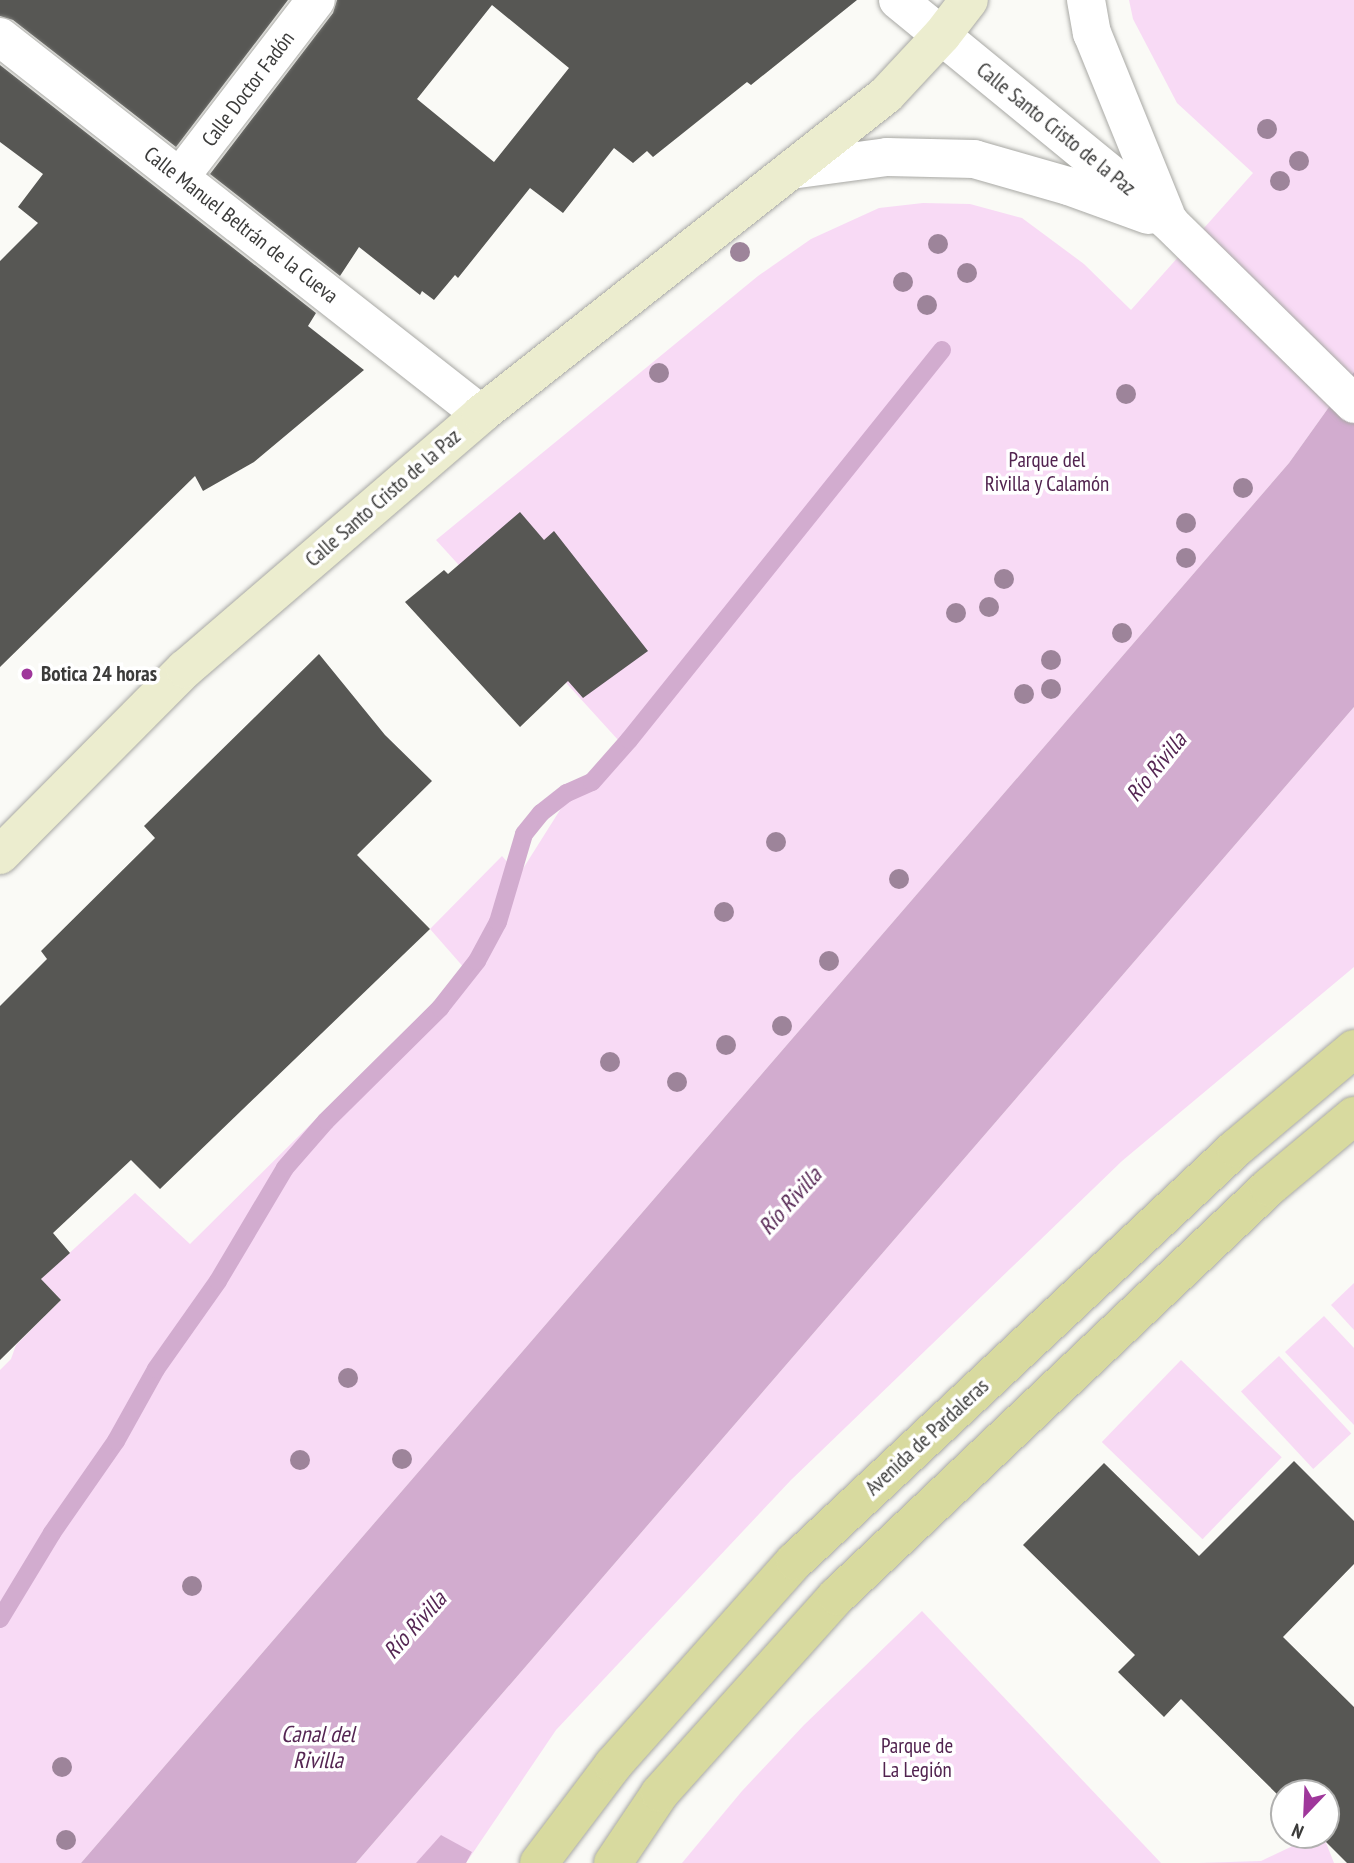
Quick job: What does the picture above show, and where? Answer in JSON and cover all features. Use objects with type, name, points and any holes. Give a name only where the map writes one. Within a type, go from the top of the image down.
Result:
[{"type":"main road","name":"Avenida de Pardaleras","points":[[539,1863],[613,1765],[795,1561],[1236,1147],[1354,1049]]},
{"type":"main road","points":[[613,1863],[660,1793],[837,1596],[1269,1187],[1354,1116]]},
{"type":"street","name":"Calle Doctor Fadón","points":[[180,177],[316,0]]},
{"type":"street","points":[[898,0],[942,35]]},
{"type":"street","name":"Calle Santo Cristo de la Paz","points":[[0,855],[185,670],[481,414],[886,95],[942,35],[969,0]]},
{"type":"street","name":"Calle Santo Cristo de la Paz","points":[[1086,0],[1092,33],[1175,228]]},
{"type":"street","name":"Calle Santo Cristo de la Paz","points":[[942,35],[1175,228],[1354,404]]},
{"type":"street","name":"Calle Manuel Beltrán de la Cueva","points":[[0,37],[481,414]]},
{"type":"street","name":"Calle Santo Cristo de la Paz","points":[[791,170],[887,158],[974,159],[1068,186],[1175,228]]},
{"type":"green space","name":"Parque del Rivilla y Calamón","points":[[1129,0],[1354,0],[1354,372],[1289,463],[81,1863],[0,1863],[0,1370],[11,1359],[16,1345],[61,1300],[41,1279],[135,1193],[190,1244],[466,970],[430,929],[502,856],[519,875],[560,810],[619,741],[436,540],[758,276],[811,239],[879,208],[923,203],[970,204],[1022,218],[1084,264],[1131,310],[1253,173],[1177,103],[1133,19]]},
{"type":"green space","points":[[1354,707],[1354,967],[1122,1161],[791,1480],[556,1730],[466,1863],[356,1863]]},
{"type":"green space","points":[[1354,1283],[1354,1330],[1331,1305]]},
{"type":"green space","points":[[1324,1316],[1354,1348],[1354,1425],[1285,1352]]},
{"type":"green space","points":[[1279,1356],[1351,1434],[1313,1469],[1241,1391]]},
{"type":"green space","points":[[1181,1360],[1282,1457],[1203,1539],[1102,1442]]},
{"type":"green space","name":"Parque de La Legión","points":[[922,1611],[1161,1863],[682,1863],[742,1791],[804,1725]]},
{"type":"green space","points":[[1286,1849],[1328,1849],[1334,1863],[1198,1863],[1261,1861]]},
{"type":"shaded area","points":[[441,1835],[472,1852],[466,1863],[416,1863]]},
{"type":"water","name":"Canal del Rivilla","points":[[1354,372],[1354,707],[356,1863],[81,1863],[1289,463]]},
{"type":"building","points":[[0,0],[288,0],[176,147],[13,20],[0,16]]},
{"type":"building","points":[[337,0],[857,0],[751,85],[747,82],[653,157],[647,151],[633,163],[614,148],[563,213],[530,188],[458,278],[455,275],[434,300],[422,291],[420,295],[359,247],[340,276],[210,174],[333,13]],"holes":[[[492,5],[569,68],[494,162],[417,99]]]},
{"type":"building","points":[[0,65],[316,313],[308,326],[364,370],[254,462],[203,491],[195,476],[0,667],[0,261],[38,223],[18,207],[43,174],[0,142]]},
{"type":"building","points":[[520,512],[544,540],[554,531],[648,651],[583,698],[568,681],[520,727],[405,602],[444,570],[448,574]]},
{"type":"building","points":[[319,654],[385,735],[432,781],[357,855],[430,929],[160,1189],[131,1160],[53,1233],[70,1253],[41,1279],[61,1300],[0,1360],[0,1006],[47,959],[41,951],[155,838],[144,826]]},
{"type":"building","points":[[1294,1461],[1354,1521],[1354,1564],[1283,1637],[1354,1707],[1354,1863],[1347,1863],[1333,1849],[1340,1849],[1340,1779],[1270,1779],[1270,1787],[1181,1699],[1164,1717],[1118,1672],[1135,1655],[1023,1545],[1104,1463],[1199,1556]]},
{"type":"waterway","points":[[0,1619],[52,1533],[116,1441],[156,1369],[218,1281],[285,1168],[326,1121],[440,1008],[477,961],[498,922],[524,834],[541,813],[567,793],[592,782],[629,740],[942,350]]},
{"type":"place","name":"Botica 24 horas","points":[[27,674]]},
{"type":"water label","name":"Río Rivilla","points":[[1156,767]]},
{"type":"water label","name":"Río Rivilla","points":[[790,1201]]},
{"type":"water label","name":"Río Rivilla","points":[[415,1625]]}]
